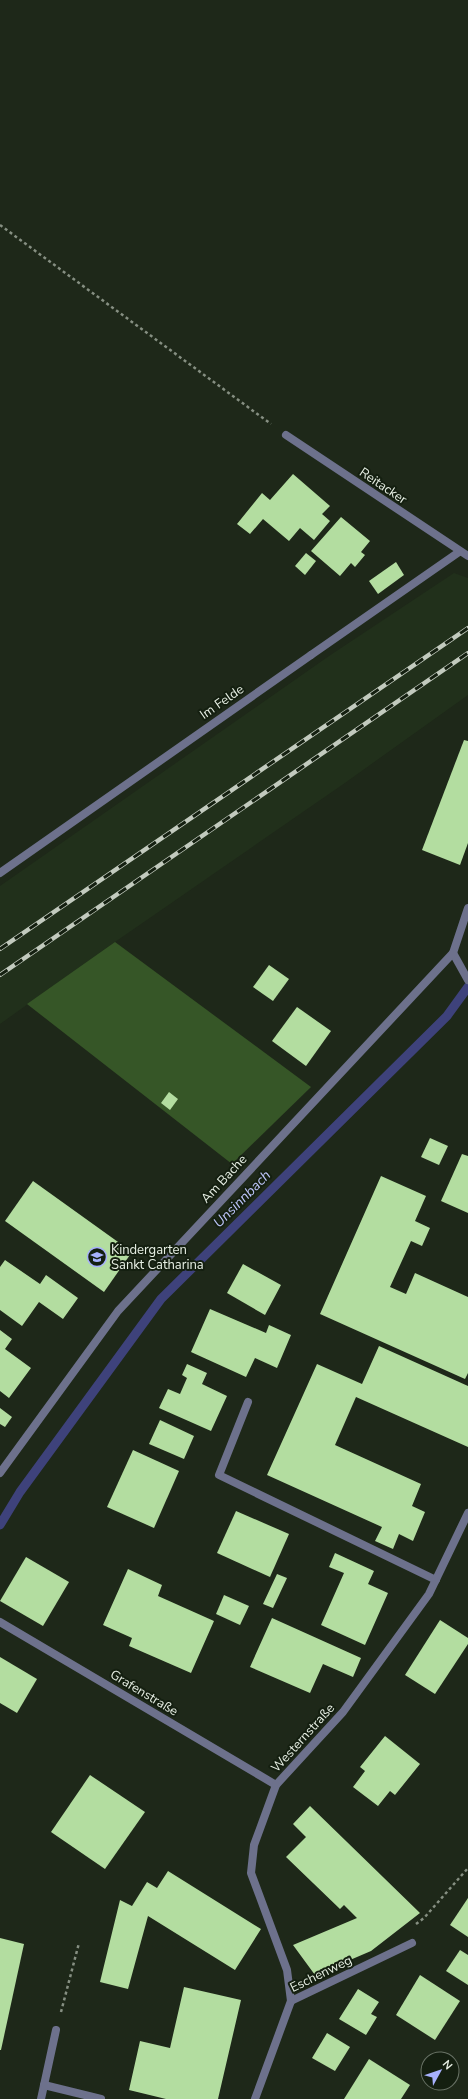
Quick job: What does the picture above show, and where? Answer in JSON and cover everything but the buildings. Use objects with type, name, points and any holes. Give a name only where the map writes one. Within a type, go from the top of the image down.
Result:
[{"type":"street","name":"Reitacker","points":[[286,434],[459,552],[468,556]]},
{"type":"street","name":"Im Felde","points":[[0,873],[459,552]]},
{"type":"street","name":"Am Bache","points":[[0,1473],[118,1311],[453,953],[468,908]]},
{"type":"street","points":[[453,953],[468,980]]},
{"type":"street","points":[[248,1402],[219,1475],[436,1580]]},
{"type":"street","name":"Westernstraße","points":[[291,2001],[287,1970],[251,1873],[254,1845],[276,1785],[343,1712],[430,1594],[468,1513]]},
{"type":"street","name":"Grafenstraße","points":[[0,1622],[276,1785]]},
{"type":"street","name":"Eschenweg","points":[[255,2099],[291,2001],[412,1943]]},
{"type":"street","points":[[41,2099],[56,2030]]},
{"type":"street","points":[[44,2085],[101,2099]]},
{"type":"path","points":[[0,225],[286,434]]},
{"type":"path","points":[[412,1928],[424,1918],[468,1868]]},
{"type":"path","points":[[56,2030],[79,1943]]},
{"type":"shaded area","points":[[454,573],[468,578],[468,695],[0,1024],[0,886],[329,656]]},
{"type":"green space","points":[[115,942],[311,1087],[232,1164],[27,1004]]},
{"type":"waterway","name":"Unsinnbach","points":[[0,1525],[20,1492],[161,1299],[447,1016],[468,987]]},
{"type":"railway","points":[[0,949],[468,628]]},
{"type":"railway","points":[[0,975],[468,653]]},
{"type":"place","name":"Kindergarten Sankt Catharina","points":[[97,1257]]}]
